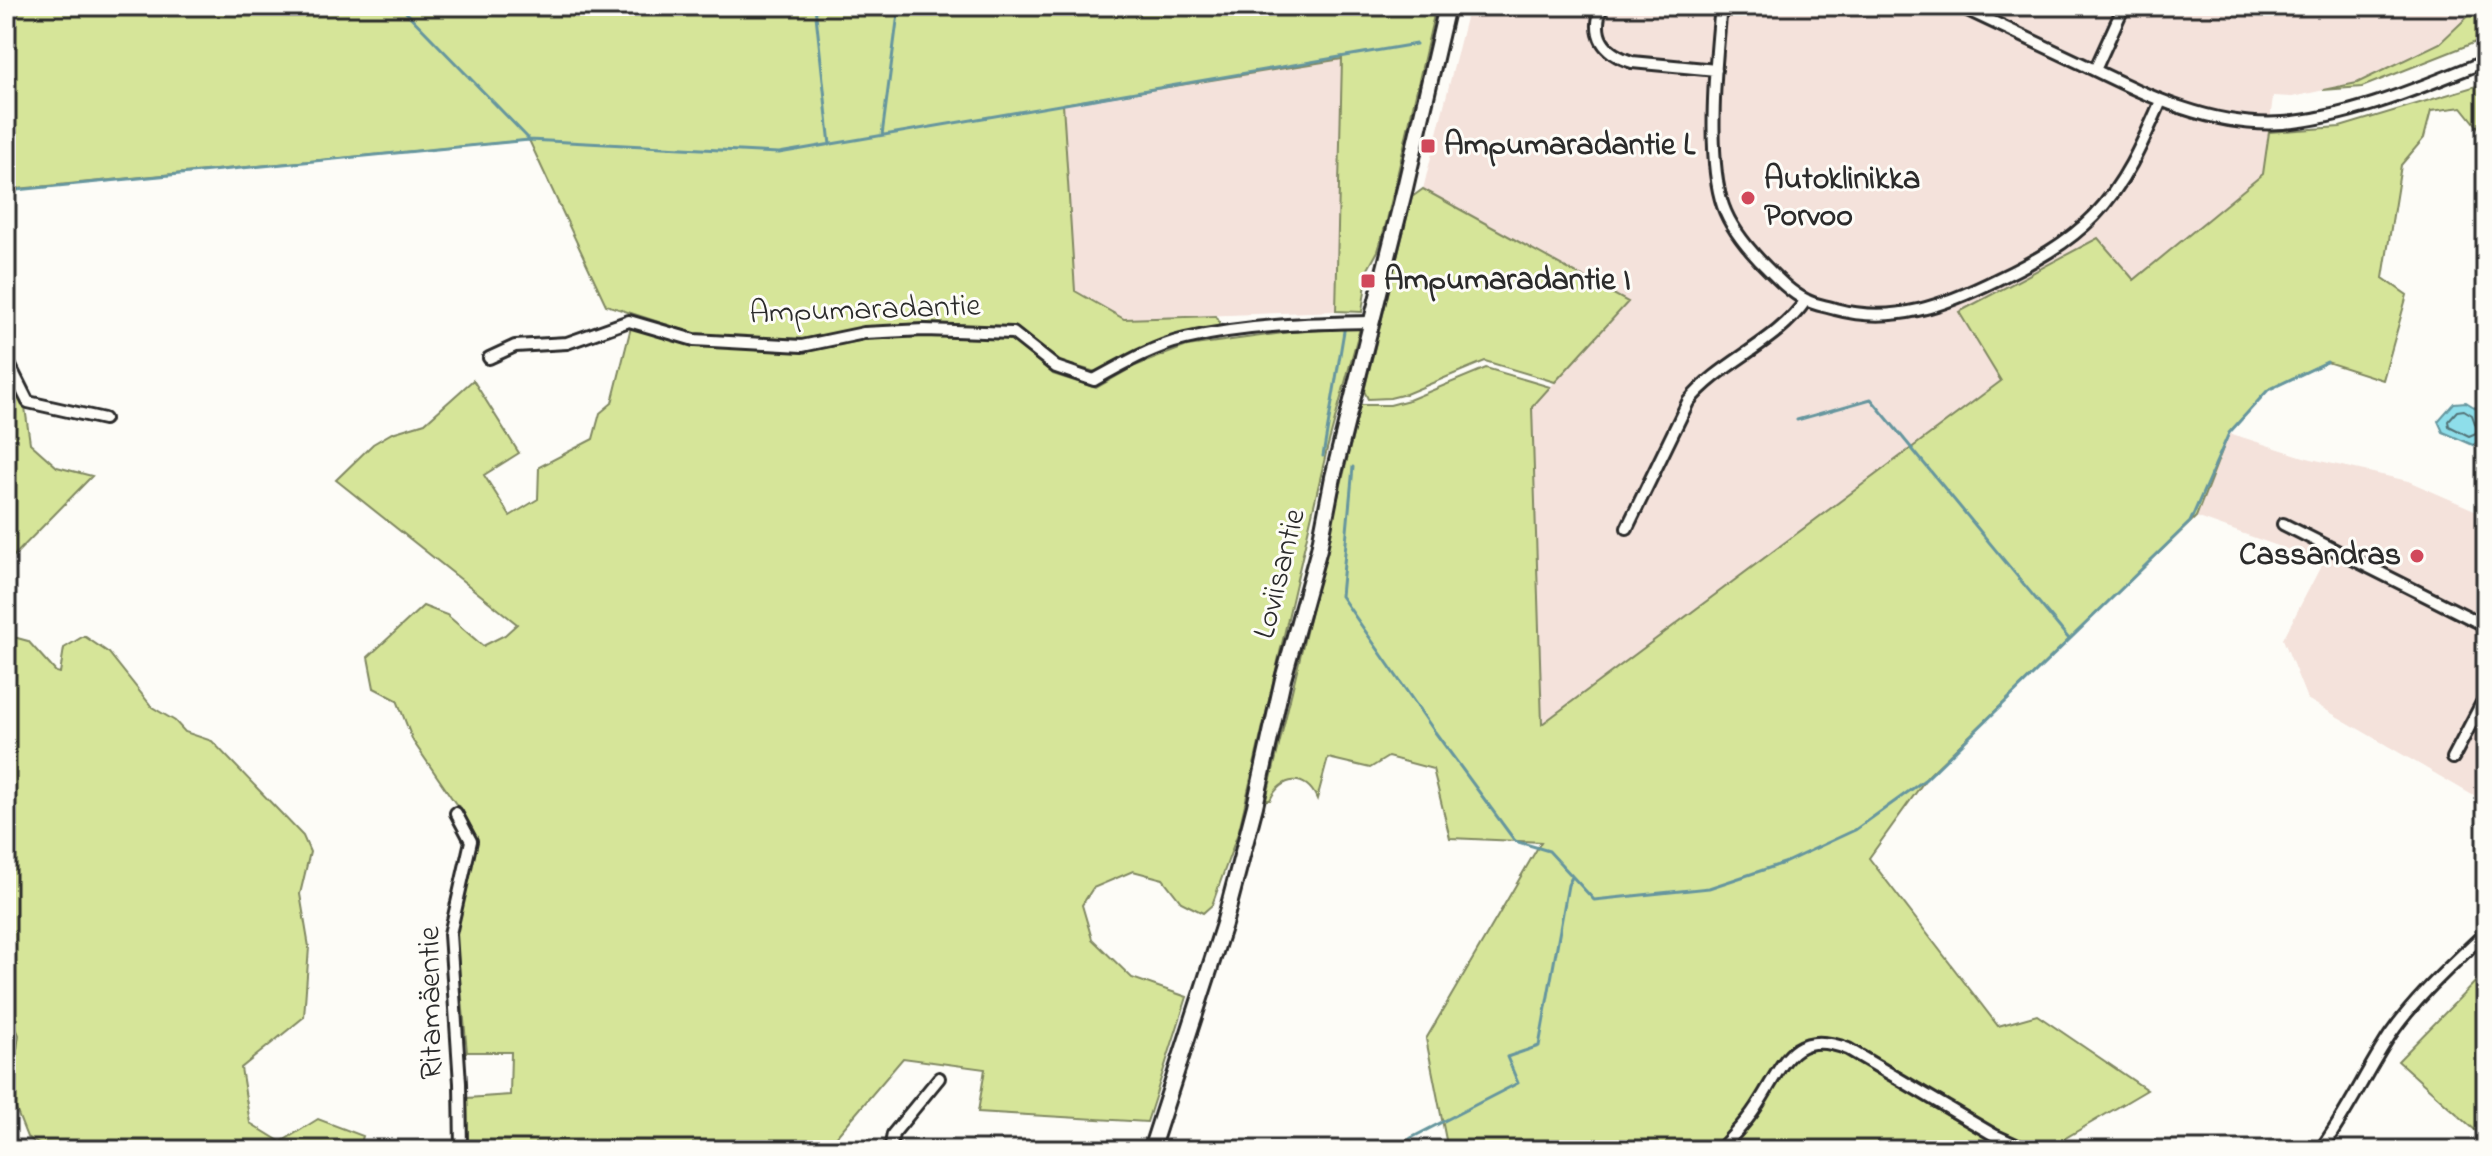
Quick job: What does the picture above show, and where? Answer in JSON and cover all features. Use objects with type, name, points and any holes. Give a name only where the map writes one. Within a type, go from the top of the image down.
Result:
[{"type":"main road","name":"Loviisantie","points":[[1151,1150],[1224,924],[1447,6]]},
{"type":"street","points":[[1602,6],[1598,20],[1600,40],[1618,58],[1716,70]]},
{"type":"street","points":[[1721,6],[1716,70],[1715,158],[1723,206],[1746,246],[1770,272],[1806,300],[1844,311],[1868,314],[1914,312],[1964,296],[2057,247],[2096,214],[2115,190],[2132,163],[2161,101]]},
{"type":"street","points":[[1959,6],[2161,101],[2231,120],[2284,123],[2326,116],[2379,102],[2486,61]]},
{"type":"street","points":[[2095,70],[2124,6]]},
{"type":"street","points":[[1627,528],[1688,402],[1709,378],[1797,314],[1806,300]]},
{"type":"street","name":"Ampumaradantie","points":[[489,358],[515,346],[567,343],[629,321],[694,340],[802,346],[864,333],[924,330],[1013,333],[1056,367],[1094,380],[1133,359],[1183,339],[1285,324],[1372,322]]},
{"type":"street","points":[[6,358],[28,402],[104,419]]},
{"type":"street","points":[[2283,524],[2486,626]]},
{"type":"street","points":[[2453,758],[2486,695]]},
{"type":"street","name":"Ritamäentie","points":[[456,813],[471,841],[450,934],[460,1083],[461,1150]]},
{"type":"street","points":[[2320,1150],[2340,1124],[2392,1032],[2486,932]]},
{"type":"street","points":[[1720,1150],[1756,1108],[1788,1056],[1804,1045],[1823,1043],[1848,1049],[1994,1135],[2027,1150]]},
{"type":"street","points":[[890,1150],[893,1134],[939,1078]]},
{"type":"shaded area","points":[[1469,6],[2479,6],[2440,43],[2357,83],[2292,97],[2273,96],[2264,174],[2134,280],[1959,312],[2001,380],[1541,725],[1532,407],[1628,302],[1423,189]]},
{"type":"shaded area","points":[[1342,59],[1336,311],[1124,319],[1075,291],[1063,103]]},
{"type":"shaded area","points":[[2229,433],[2307,458],[2408,481],[2486,515],[2486,803],[2307,699],[2283,639],[2323,562],[2196,517]]},
{"type":"green space","points":[[6,6],[1436,6],[1387,220],[1378,251],[1368,269],[1362,312],[1336,311],[1342,59],[1063,104],[1075,291],[1124,319],[1216,316],[1222,327],[1178,334],[1096,372],[1060,362],[1016,327],[924,323],[863,327],[804,339],[699,335],[606,305],[529,140],[6,190]]},
{"type":"green space","points":[[2479,6],[2486,6],[2486,38],[2362,87],[2323,90],[2357,83],[2440,43]]},
{"type":"green space","points":[[2486,83],[2486,137],[2462,107],[2431,111],[2424,138],[2401,165],[2383,278],[2407,295],[2383,380],[2327,362],[2268,390],[2229,433],[2196,517],[1928,776],[1869,858],[1998,1026],[2037,1015],[2147,1090],[2045,1150],[1448,1150],[1426,1039],[1541,842],[1450,838],[1433,769],[1388,757],[1370,768],[1328,758],[1317,799],[1307,785],[1294,781],[1280,786],[1270,800],[1266,800],[1360,405],[1390,405],[1409,400],[1486,368],[1550,387],[1532,407],[1542,724],[2001,381],[1959,312],[2098,238],[2134,280],[2263,174],[2269,132],[2340,127]]},
{"type":"green space","points":[[1423,189],[1628,302],[1555,382],[1485,361],[1406,394],[1368,399],[1364,391],[1412,197]]},
{"type":"green space","points":[[631,327],[693,346],[803,352],[869,339],[934,336],[1012,339],[1053,374],[1096,388],[1135,366],[1187,346],[1291,332],[1360,328],[1327,449],[1239,830],[1212,905],[1203,913],[1181,902],[1163,879],[1133,871],[1093,888],[1082,905],[1092,939],[1132,978],[1187,997],[1147,1122],[978,1112],[985,1069],[903,1058],[825,1150],[468,1150],[467,1098],[510,1095],[511,1052],[467,1052],[456,934],[476,843],[464,816],[413,741],[397,700],[374,688],[368,657],[423,606],[447,615],[483,646],[505,635],[517,624],[336,480],[373,444],[392,433],[425,423],[473,380],[519,453],[484,475],[510,516],[538,499],[539,467],[593,439],[600,413],[612,403]]},
{"type":"green space","points":[[6,375],[25,407],[30,443],[57,467],[92,476],[6,564]]},
{"type":"green space","points":[[6,635],[28,641],[60,673],[64,648],[84,636],[109,653],[152,707],[175,721],[185,732],[212,741],[303,836],[310,852],[300,894],[309,947],[304,1017],[241,1068],[250,1123],[281,1142],[318,1119],[363,1136],[359,1150],[48,1150],[27,1137],[6,1084],[6,1063],[17,1049],[19,1035],[6,1006],[9,955],[6,949]]},
{"type":"green space","points":[[2486,971],[2486,1140],[2398,1061]]},
{"type":"water","points":[[2466,402],[2479,410],[2483,438],[2473,445],[2443,432],[2438,421],[2454,403]]},
{"type":"waterway","points":[[400,6],[528,138]]},
{"type":"waterway","points":[[815,6],[830,145]]},
{"type":"waterway","points":[[882,135],[899,6]]},
{"type":"waterway","points":[[6,191],[529,140],[779,153],[1416,44]]},
{"type":"waterway","points":[[1323,456],[1345,325]]},
{"type":"waterway","points":[[1353,467],[1341,596],[1515,841],[1549,851],[1594,900],[1709,888],[1784,863],[1855,830],[1926,779],[2190,522],[2229,433],[2268,390],[2327,362]]},
{"type":"waterway","points":[[1797,420],[1871,399],[2069,639]]},
{"type":"waterway","points":[[1399,1150],[1411,1138],[1518,1083],[1507,1057],[1539,1046],[1572,877]]},
{"type":"place","name":"Ampumaradantie L","points":[[1428,146]]},
{"type":"place","name":"Autoklinikka Porvoo","points":[[1748,198]]},
{"type":"place","name":"Ampumaradantie I","points":[[1368,281]]},
{"type":"place","name":"Cassandras","points":[[2417,556]]}]
